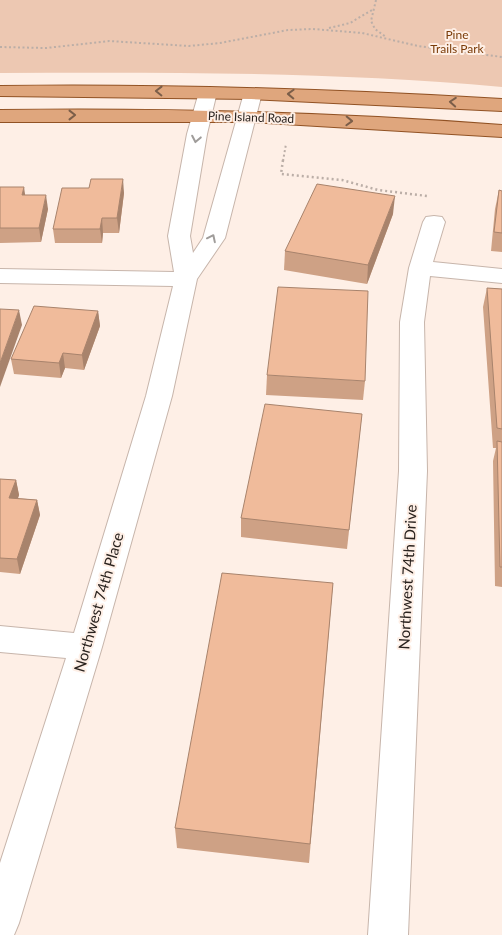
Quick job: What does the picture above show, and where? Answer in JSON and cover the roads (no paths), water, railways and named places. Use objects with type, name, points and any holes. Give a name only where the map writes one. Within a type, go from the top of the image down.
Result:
[{"type":"main road","name":"Pine Island Road","points":[[0,90],[253,93],[394,98],[502,105]]},
{"type":"main road","name":"Pine Island Road","points":[[0,116],[248,116],[398,122],[502,131]]},
{"type":"street","name":"Northwest 74th Place","points":[[186,279],[179,236],[208,92]]},
{"type":"street","name":"Northwest 74th Place","points":[[0,923],[86,647],[159,396],[186,279],[214,238],[253,93]]},
{"type":"street","name":"Northwest 74th Drive","points":[[388,935],[412,471],[412,322],[420,268],[433,209]]},
{"type":"street","points":[[420,268],[502,276]]},
{"type":"street","points":[[0,276],[186,279]]},
{"type":"street","points":[[0,639],[86,647]]},
{"type":"park label","name":"Pine Trails Park","points":[[457,41]]}]
